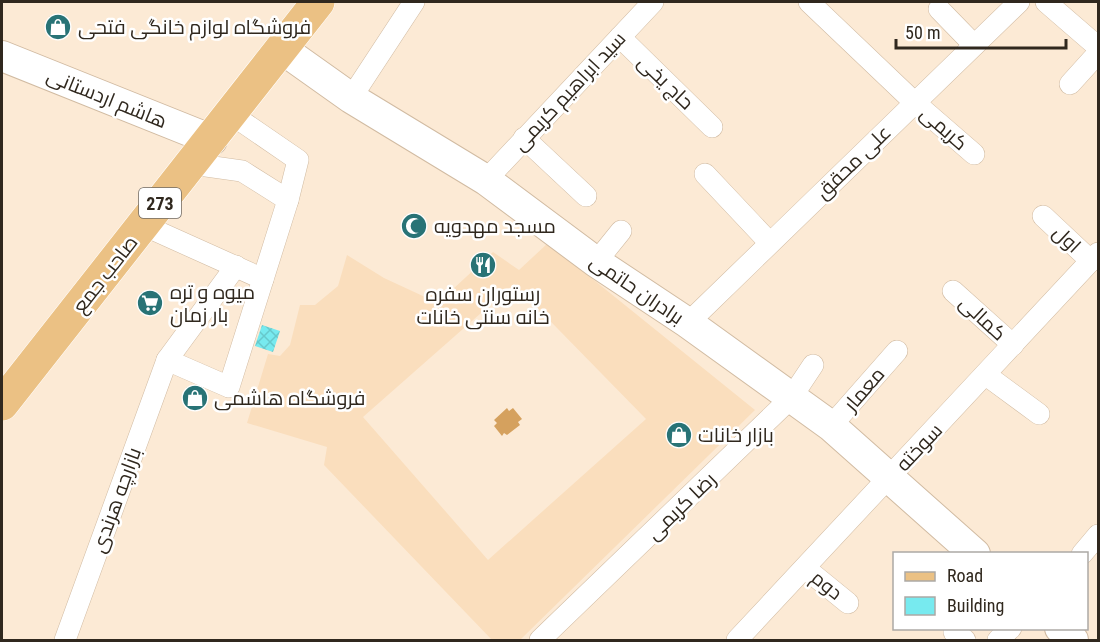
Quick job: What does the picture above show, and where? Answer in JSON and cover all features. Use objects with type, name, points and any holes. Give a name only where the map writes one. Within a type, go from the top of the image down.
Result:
[{"type":"main road","name":"صاحب جمع","points":[[2,404],[318,2]]},
{"type":"street","points":[[351,98],[414,2]]},
{"type":"street","name":"سید ابراهیم کریمی","points":[[486,180],[653,2]]},
{"type":"street","name":"کریمی","points":[[810,2],[914,102],[974,154]]},
{"type":"street","name":"علی محقق","points":[[688,323],[1019,2]]},
{"type":"street","points":[[1046,2],[1098,47]]},
{"type":"street","points":[[939,9],[974,45]]},
{"type":"street","name":"حاج یخی","points":[[620,37],[711,127]]},
{"type":"street","name":"برادران حاتمی","points":[[282,49],[351,98],[486,180],[596,262],[688,323],[831,426],[973,552]]},
{"type":"street","points":[[1070,84],[1098,53]]},
{"type":"street","name":"هاشم اردستانی","points":[[2,56],[202,152]]},
{"type":"street","points":[[167,360],[229,387],[288,200],[298,160],[231,114]]},
{"type":"street","points":[[524,138],[586,196]]},
{"type":"street","points":[[202,152],[242,171],[288,200]]},
{"type":"street","points":[[705,174],[769,242]]},
{"type":"street","name":"اول","points":[[1043,216],[1095,257]]},
{"type":"street","points":[[143,225],[263,279]]},
{"type":"street","points":[[596,262],[621,231]]},
{"type":"street","name":"سوخته","points":[[737,640],[1095,257]]},
{"type":"street","name":"بازارچه هرندی","points":[[65,640],[167,360],[236,266]]},
{"type":"street","name":"کمالی","points":[[953,291],[1013,345]]},
{"type":"street","name":"معمار","points":[[831,426],[897,351]]},
{"type":"street","name":"رضا کریمی","points":[[540,640],[791,398],[813,365]]},
{"type":"street","points":[[986,375],[1039,414]]},
{"type":"street","name":"دوم","points":[[805,568],[848,603]]},
{"type":"shaded area","name":"بازار خانات","points":[[548,243],[755,410],[520,640],[492,640],[324,465],[327,447],[247,423],[268,354],[280,356],[290,345],[300,305],[315,305],[338,286],[347,255],[384,278],[438,303],[493,252],[519,270]],"holes":[[[514,284],[646,419],[488,560],[363,417]]]},
{"type":"shaded area","points":[[507,408],[509,411],[513,408],[522,419],[518,422],[520,425],[502,436],[494,426],[497,423],[494,420]]},
{"type":"building","points":[[262,325],[280,331],[273,352],[255,346]]},
{"type":"place","name":"فروشگاه لوازم خانگی فتحی","points":[[58,27]]},
{"type":"place","name":"مسجد مهدویه","points":[[414,226]]},
{"type":"place","name":"رستوران سفره خانه سنتی خانات","points":[[483,265]]},
{"type":"place","name":"میوه و تره بار زمان","points":[[150,303]]},
{"type":"place","name":"فروشگاه هاشمی","points":[[195,398]]},
{"type":"place","name":"بازار خانات","points":[[679,435]]}]
